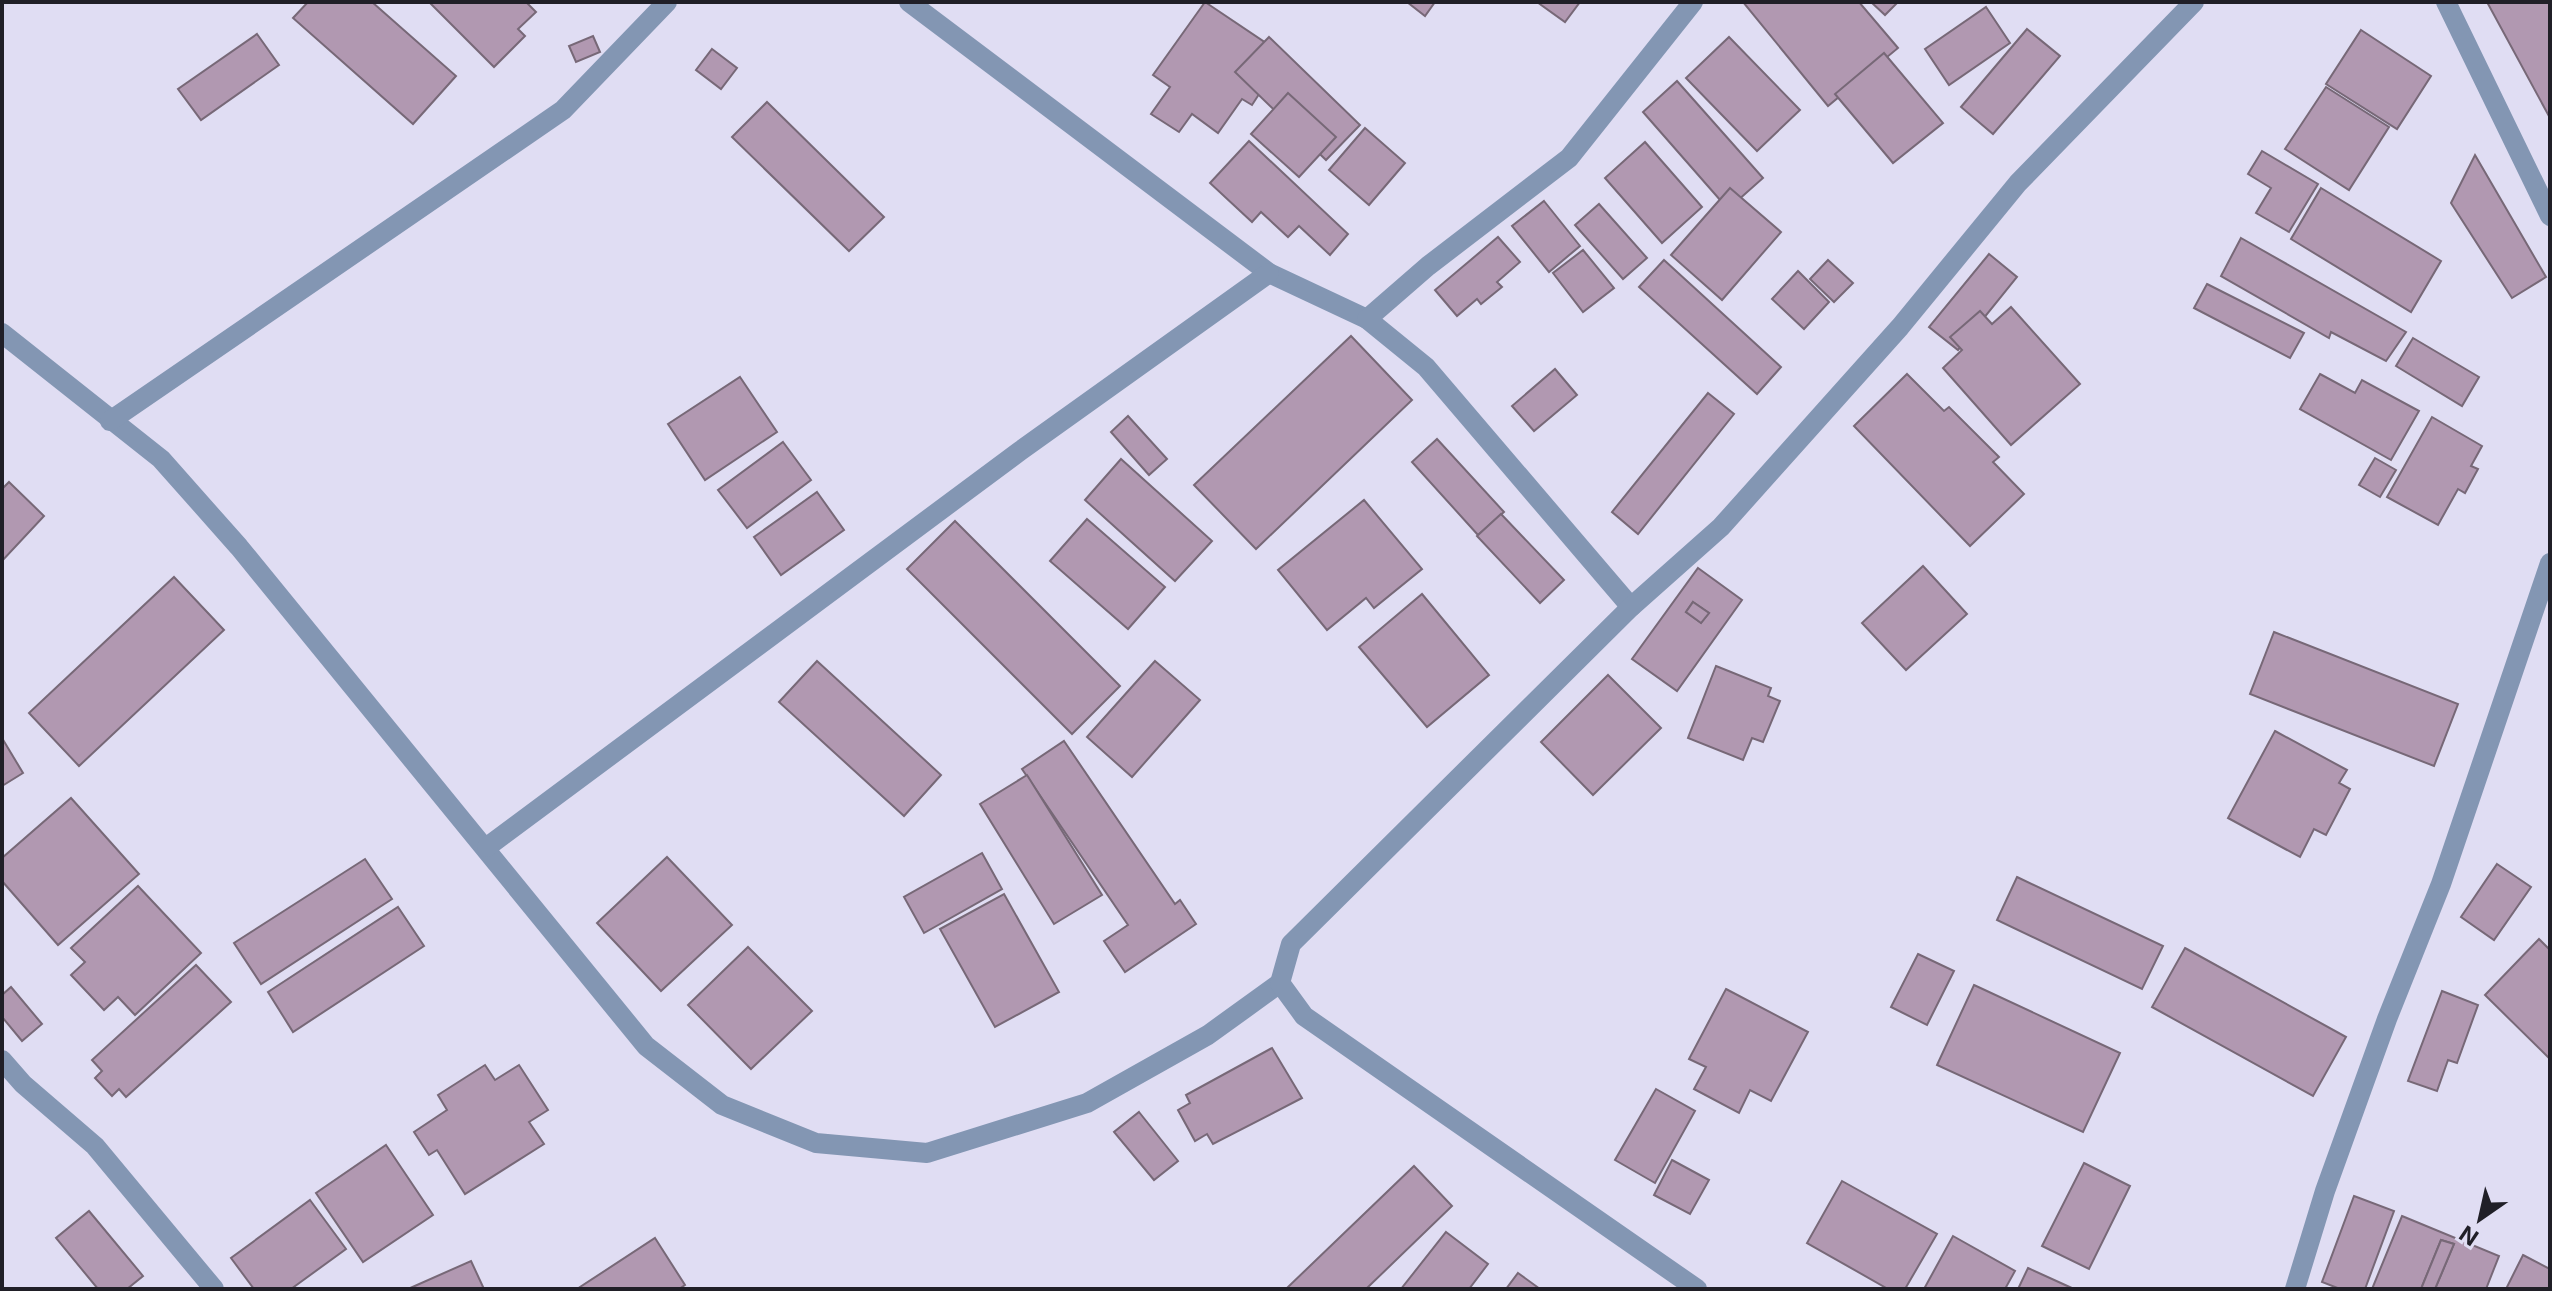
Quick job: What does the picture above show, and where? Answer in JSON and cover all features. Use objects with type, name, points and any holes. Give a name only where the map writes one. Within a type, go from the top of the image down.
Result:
[{"type":"street","points":[[110,421],[563,110],[667,2]]},
{"type":"street","points":[[909,2],[1269,273],[1367,319],[1426,367],[1631,607]]},
{"type":"street","points":[[1367,319],[1428,266],[1569,158],[1693,2]]},
{"type":"street","points":[[2,333],[161,459],[239,547],[487,847],[520,894],[646,1046],[722,1105],[816,1143],[927,1153],[1087,1103],[1208,1035],[1280,983],[1291,944],[1631,607],[1721,527],[1900,327],[2018,183],[2194,2]]},
{"type":"street","points":[[2446,2],[2550,216]]},
{"type":"street","points":[[487,847],[1020,451],[1269,273]]},
{"type":"street","points":[[2295,1289],[2325,1191],[2441,884],[2550,563]]},
{"type":"street","points":[[1280,983],[1304,1016],[1697,1289]]},
{"type":"street","points":[[2,1060],[23,1084],[95,1146],[214,1289]]},
{"type":"building","points":[[308,2],[372,2],[456,76],[413,124],[293,18]]},
{"type":"building","points":[[429,2],[526,2],[536,12],[518,29],[525,36],[494,67]]},
{"type":"building","points":[[1205,2],[1281,53],[1261,81],[1265,85],[1252,105],[1242,99],[1218,133],[1192,114],[1179,132],[1151,114],[1170,87],[1153,75]]},
{"type":"building","points":[[1407,2],[1435,2],[1425,16]]},
{"type":"building","points":[[1537,2],[1580,2],[1565,22]]},
{"type":"building","points":[[1743,2],[1859,2],[1898,48],[1828,106]]},
{"type":"building","points":[[1871,2],[1898,2],[1885,15]]},
{"type":"building","points":[[2487,2],[2550,2],[2550,118]]},
{"type":"building","points":[[1986,7],[2010,43],[1949,85],[1925,49]]},
{"type":"building","points":[[2027,29],[2060,56],[1993,134],[1961,107]]},
{"type":"building","points":[[2361,30],[2431,76],[2397,129],[2326,84]]},
{"type":"building","points":[[257,34],[279,65],[201,120],[178,89]]},
{"type":"building","points":[[593,36],[600,52],[576,62],[569,46]]},
{"type":"building","points":[[1269,37],[1360,125],[1326,160],[1235,72]]},
{"type":"building","points":[[1729,37],[1800,110],[1757,151],[1686,78]]},
{"type":"building","points":[[712,49],[737,68],[721,89],[696,70]]},
{"type":"building","points":[[1884,53],[1943,123],[1893,163],[1835,94]]},
{"type":"building","points":[[1677,81],[1763,178],[1728,209],[1643,112]]},
{"type":"building","points":[[2326,87],[2389,127],[2349,190],[2285,149]]},
{"type":"building","points":[[1288,93],[1336,137],[1299,177],[1251,134]]},
{"type":"building","points":[[767,102],[884,217],[849,251],[732,137]]},
{"type":"building","points":[[1365,128],[1405,163],[1369,205],[1329,170]]},
{"type":"building","points":[[1249,141],[1348,234],[1330,255],[1299,226],[1288,237],[1261,212],[1252,222],[1210,183]]},
{"type":"building","points":[[1645,142],[1702,207],[1662,243],[1605,178]]},
{"type":"building","points":[[2262,151],[2318,184],[2289,232],[2256,213],[2271,188],[2248,174]]},
{"type":"building","points":[[2475,155],[2546,277],[2512,298],[2451,203]]},
{"type":"building","points":[[1730,188],[1781,232],[1722,300],[1671,255]]},
{"type":"building","points":[[2321,188],[2441,261],[2411,312],[2291,239]]},
{"type":"building","points":[[1544,201],[1580,246],[1549,272],[1512,226]]},
{"type":"building","points":[[1599,204],[1647,258],[1623,279],[1575,225]]},
{"type":"building","points":[[1498,237],[1520,262],[1497,282],[1502,287],[1481,304],[1477,299],[1457,316],[1435,290]]},
{"type":"building","points":[[2241,238],[2406,332],[2386,361],[2331,332],[2329,338],[2221,276]]},
{"type":"building","points":[[1583,250],[1614,288],[1583,312],[1553,273]]},
{"type":"building","points":[[1989,254],[2017,277],[1958,350],[1929,327]]},
{"type":"building","points":[[1664,260],[1781,367],[1757,394],[1639,287]]},
{"type":"building","points":[[1828,260],[1853,283],[1834,302],[1810,279]]},
{"type":"building","points":[[1798,271],[1829,302],[1804,329],[1772,299]]},
{"type":"building","points":[[2207,284],[2304,333],[2290,358],[2194,308]]},
{"type":"building","points":[[2011,307],[2080,384],[2011,445],[1943,368],[1962,350],[1950,337],[1980,311],[1992,324]]},
{"type":"building","points":[[1351,336],[1412,400],[1256,549],[1194,485]]},
{"type":"building","points":[[2413,338],[2479,377],[2462,406],[2396,366]]},
{"type":"building","points":[[1555,369],[1577,395],[1534,431],[1512,406]]},
{"type":"building","points":[[1907,374],[1944,411],[1949,407],[1999,457],[1993,462],[2024,494],[1970,546],[1854,426]]},
{"type":"building","points":[[2320,374],[2355,393],[2362,380],[2419,411],[2391,460],[2300,409]]},
{"type":"building","points":[[740,377],[777,432],[705,480],[668,424]]},
{"type":"building","points":[[1708,393],[1734,414],[1638,534],[1612,512]]},
{"type":"building","points":[[1128,416],[1167,459],[1149,475],[1111,432]]},
{"type":"building","points":[[2432,417],[2482,446],[2471,466],[2478,469],[2465,493],[2458,489],[2438,525],[2387,497]]},
{"type":"building","points":[[1437,439],[1504,512],[1478,535],[1412,462]]},
{"type":"building","points":[[783,442],[811,480],[747,528],[718,490]]},
{"type":"building","points":[[2375,458],[2396,470],[2380,497],[2359,485]]},
{"type":"building","points":[[1121,459],[1212,541],[1175,581],[1085,500]]},
{"type":"building","points":[[9,482],[44,516],[2,561],[2,489]]},
{"type":"building","points":[[817,492],[844,530],[781,575],[754,537]]},
{"type":"building","points":[[1364,500],[1422,569],[1374,608],[1366,598],[1327,630],[1278,570]]},
{"type":"building","points":[[1501,514],[1564,580],[1540,603],[1477,536]]},
{"type":"building","points":[[1087,519],[1165,587],[1128,629],[1050,561]]},
{"type":"building","points":[[955,521],[1120,686],[1072,734],[907,569]]},
{"type":"building","points":[[1923,566],[1967,614],[1906,670],[1862,623]]},
{"type":"building","points":[[1698,568],[1742,600],[1677,691],[1632,659]],"holes":[[[1693,602],[1709,613],[1701,623],[1686,612]]]},
{"type":"building","points":[[174,577],[224,630],[79,766],[29,713]]},
{"type":"building","points":[[1422,594],[1489,675],[1427,727],[1359,647]]},
{"type":"building","points":[[1693,602],[1709,613],[1701,623],[1686,612]]},
{"type":"building","points":[[2274,632],[2458,704],[2434,766],[2250,694]]},
{"type":"building","points":[[817,661],[941,775],[904,816],[779,702]]},
{"type":"building","points":[[1155,661],[1200,700],[1132,777],[1087,737]]},
{"type":"building","points":[[1716,666],[1771,688],[1768,696],[1780,701],[1763,742],[1752,738],[1743,760],[1688,738]]},
{"type":"building","points":[[1608,675],[1661,728],[1593,795],[1541,742]]},
{"type":"building","points":[[2275,731],[2347,770],[2339,783],[2350,789],[2326,835],[2314,829],[2300,857],[2228,818]]},
{"type":"building","points":[[2,738],[23,773],[2,786]]},
{"type":"building","points":[[1064,741],[1175,904],[1180,900],[1196,924],[1125,972],[1104,941],[1128,925],[1022,769]]},
{"type":"building","points":[[1027,775],[1102,895],[1054,924],[980,804]]},
{"type":"building","points":[[71,798],[139,874],[58,945],[2,881],[2,858]]},
{"type":"building","points":[[982,853],[1002,889],[924,933],[904,897]]},
{"type":"building","points":[[667,857],[732,925],[661,991],[597,923]]},
{"type":"building","points":[[365,859],[392,899],[261,984],[234,943]]},
{"type":"building","points":[[2497,864],[2531,887],[2494,940],[2461,917]]},
{"type":"building","points":[[2017,877],[2163,946],[2142,989],[1997,920]]},
{"type":"building","points":[[138,886],[201,953],[135,1015],[118,997],[104,1010],[71,975],[85,962],[71,948]]},
{"type":"building","points":[[1004,894],[1059,992],[995,1027],[940,929]]},
{"type":"building","points":[[398,907],[424,946],[293,1032],[268,992]]},
{"type":"building","points":[[2539,939],[2550,950],[2550,1059],[2485,995]]},
{"type":"building","points":[[748,947],[812,1011],[751,1069],[688,1005]]},
{"type":"building","points":[[2185,948],[2346,1037],[2313,1096],[2152,1007]]},
{"type":"building","points":[[1918,954],[1954,971],[1927,1025],[1891,1007]]},
{"type":"building","points":[[196,965],[231,1002],[126,1097],[119,1089],[112,1096],[95,1078],[102,1071],[92,1060]]},
{"type":"building","points":[[1974,985],[2120,1053],[2083,1132],[1937,1065]]},
{"type":"building","points":[[11,987],[42,1024],[22,1041],[2,1017],[2,995]]},
{"type":"building","points":[[1726,989],[1808,1032],[1771,1101],[1750,1090],[1739,1113],[1694,1089],[1706,1067],[1689,1059]]},
{"type":"building","points":[[2442,991],[2478,1005],[2457,1063],[2448,1060],[2437,1091],[2408,1081]]},
{"type":"building","points":[[1272,1048],[1302,1098],[1213,1144],[1207,1134],[1195,1141],[1178,1110],[1190,1103],[1186,1095]]},
{"type":"building","points":[[485,1065],[495,1080],[519,1065],[548,1110],[529,1122],[544,1144],[465,1194],[437,1150],[429,1155],[414,1132],[447,1110],[438,1095]]},
{"type":"building","points":[[1656,1089],[1695,1111],[1655,1183],[1615,1160]]},
{"type":"building","points":[[1139,1112],[1178,1161],[1154,1180],[1114,1132]]},
{"type":"building","points":[[386,1145],[433,1215],[363,1262],[316,1193]]},
{"type":"building","points":[[1672,1160],[1709,1180],[1690,1214],[1654,1195]]},
{"type":"building","points":[[2084,1163],[2130,1186],[2089,1269],[2042,1246]]},
{"type":"building","points":[[1414,1166],[1452,1206],[1366,1289],[1288,1287]]},
{"type":"building","points":[[1842,1181],[1937,1234],[1905,1289],[1888,1289],[1807,1243]]},
{"type":"building","points":[[2354,1196],[2394,1211],[2365,1289],[2340,1289],[2322,1282]]},
{"type":"building","points":[[310,1200],[346,1249],[291,1289],[254,1289],[231,1258]]},
{"type":"building","points":[[89,1211],[143,1276],[127,1289],[98,1289],[56,1238]]},
{"type":"building","points":[[2402,1216],[2499,1256],[2486,1289],[2435,1289],[2454,1244],[2441,1240],[2421,1289],[2372,1289]]},
{"type":"building","points":[[1446,1232],[1488,1264],[1469,1289],[1401,1289]]},
{"type":"building","points":[[1953,1236],[2015,1271],[2005,1289],[1924,1289]]},
{"type":"building","points":[[655,1238],[685,1285],[679,1289],[577,1289]]},
{"type":"building","points":[[2441,1240],[2454,1244],[2435,1289],[2421,1289]]},
{"type":"building","points":[[2523,1255],[2550,1269],[2550,1289],[2506,1289]]},
{"type":"building","points":[[471,1261],[484,1289],[408,1289]]},
{"type":"building","points":[[2028,1268],[2074,1289],[2018,1289]]},
{"type":"building","points":[[1518,1273],[1540,1289],[1506,1289]]}]
